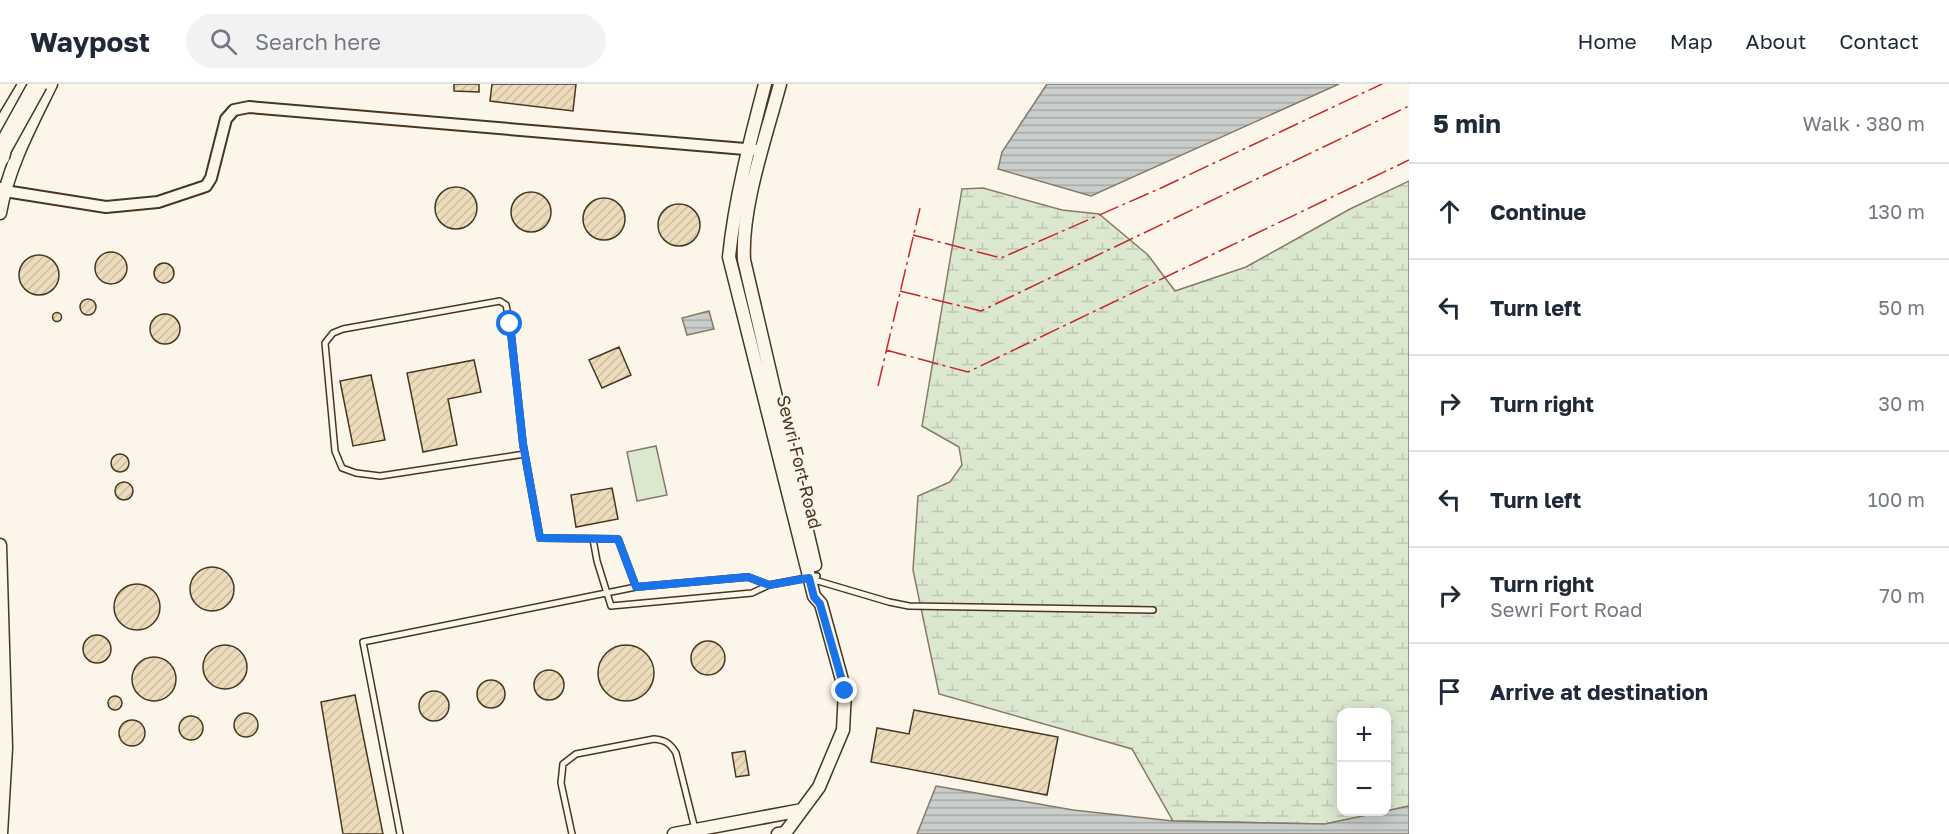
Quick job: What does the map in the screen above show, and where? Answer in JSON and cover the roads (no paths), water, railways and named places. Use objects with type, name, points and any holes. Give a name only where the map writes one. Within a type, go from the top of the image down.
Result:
[{"type":"highway","points":[[0,131],[28,84]]},
{"type":"highway","points":[[0,156],[38,84]]},
{"type":"street","points":[[0,119],[22,84]]},
{"type":"street","points":[[0,213],[3,189],[51,84]]},
{"type":"street","name":"Sewri Fort Road","points":[[765,84],[748,148],[732,228],[729,257],[752,325],[814,580],[814,597],[820,604],[845,691],[843,729],[819,787],[782,834]]},
{"type":"street","points":[[752,325],[743,240],[780,84]]},
{"type":"street","points":[[3,189],[106,207],[158,202],[206,186],[211,178],[226,119],[234,110],[249,107],[763,151]]},
{"type":"street","points":[[0,131],[24,141]]},
{"type":"street","points":[[0,545],[3,755],[1,834]]},
{"type":"street","points":[[674,834],[696,832],[801,810]]},
{"type":"lane","points":[[525,454],[380,477],[356,474],[342,468],[335,451],[326,343],[333,333],[343,329],[500,301],[506,306],[510,324],[525,454],[540,538],[618,539],[636,587]]},
{"type":"lane","points":[[593,539],[597,561],[611,606],[752,593],[769,585],[814,580],[909,606],[1154,610]]},
{"type":"lane","points":[[400,834],[363,642],[636,587],[748,577],[769,585]]},
{"type":"lane","points":[[572,834],[561,783],[563,764],[576,754],[654,739],[670,744],[676,753],[696,832]]}]
